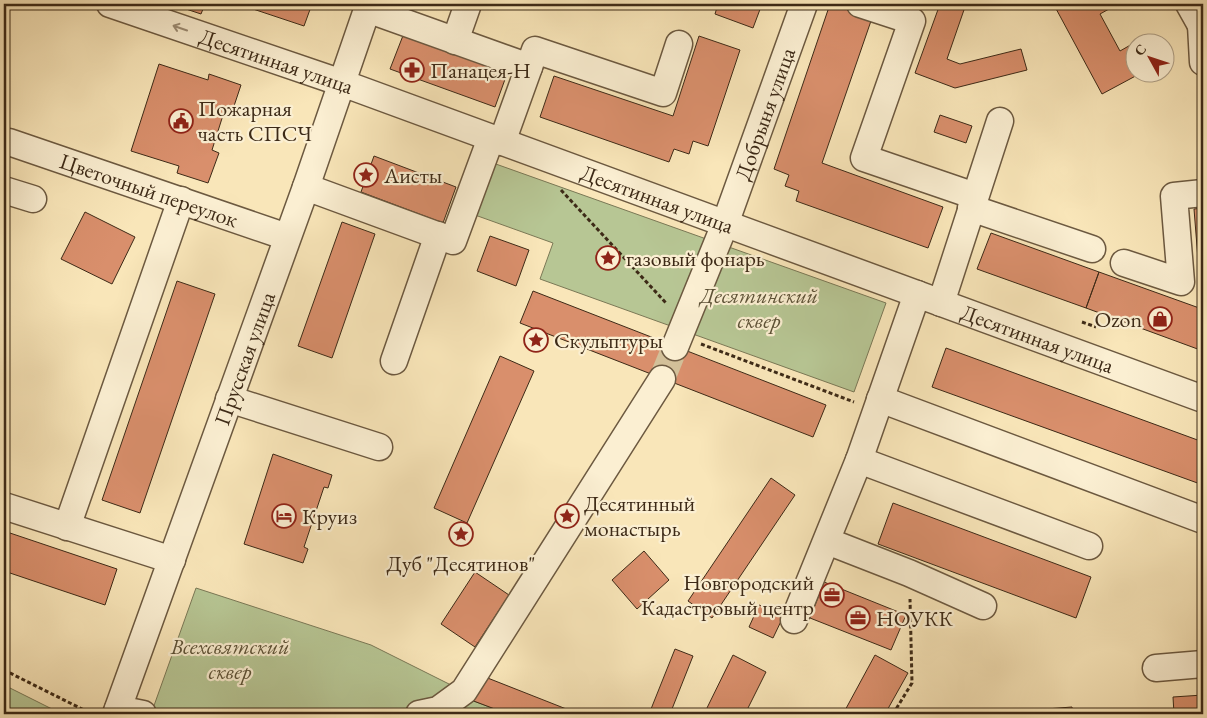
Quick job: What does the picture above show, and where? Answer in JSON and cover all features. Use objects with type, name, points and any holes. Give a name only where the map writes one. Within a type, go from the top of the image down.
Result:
[{"type":"street","name":"Десятинная улица","points":[[110,4],[342,83],[1203,399]]},
{"type":"street","points":[[455,41],[468,4]]},
{"type":"street","name":"Добрыня улица","points":[[680,335],[725,224],[804,4]]},
{"type":"street","points":[[860,4],[912,21],[864,158],[1092,249]]},
{"type":"street","name":"Прусская улица","points":[[126,712],[172,560],[306,187],[368,7]]},
{"type":"street","points":[[368,7],[529,67]]},
{"type":"street","points":[[1198,19],[1203,62]]},
{"type":"street","points":[[306,187],[453,241],[535,50],[663,93],[680,44]]},
{"type":"street","points":[[794,620],[859,460],[878,405],[973,202],[1000,121]]},
{"type":"street","name":"Цветочный переулок","points":[[5,138],[287,238]]},
{"type":"street","points":[[4,190],[32,199]]},
{"type":"street","points":[[1124,263],[1181,282],[1174,196],[1203,193]]},
{"type":"street","points":[[67,527],[181,200]]},
{"type":"street","points":[[394,361],[438,235]]},
{"type":"street","points":[[419,714],[438,710],[464,691],[662,379]]},
{"type":"street","points":[[229,399],[379,448]]},
{"type":"street","points":[[878,405],[1203,520]]},
{"type":"street","points":[[859,460],[1088,546]]},
{"type":"street","points":[[4,506],[172,560]]},
{"type":"street","points":[[827,541],[909,573],[983,606]]},
{"type":"street","points":[[1156,668],[1203,664]]},
{"type":"path","points":[[560,189],[680,335],[878,405]]},
{"type":"path","points":[[1082,322],[1096,327]]},
{"type":"path","points":[[893,714],[912,683],[909,573]]},
{"type":"path","points":[[4,670],[91,714]]},
{"type":"path","points":[[82,714],[91,714]]},
{"type":"green space","name":"Десятинский сквер","points":[[493,163],[886,303],[854,392],[540,279],[553,243],[475,215]]},
{"type":"green space","name":"Всехсвятский сквер","points":[[196,588],[371,645],[457,688],[471,700],[508,714],[151,714]]},
{"type":"green space","points":[[4,685],[62,714],[4,714]]},
{"type":"building","points":[[171,4],[205,4],[201,14]]},
{"type":"building","points":[[245,4],[312,4],[304,26],[244,6]]},
{"type":"building","points":[[718,4],[762,4],[753,28],[715,14]]},
{"type":"building","points":[[830,4],[872,18],[822,163],[943,207],[928,248],[796,201],[799,191],[785,186],[789,175],[774,169]]},
{"type":"building","points":[[940,4],[966,4],[947,59],[960,64],[1021,49],[1027,70],[955,88],[915,73]]},
{"type":"building","points":[[1118,4],[1100,14],[1120,51],[1124,49],[1124,82],[1102,94],[1054,5]]},
{"type":"building","points":[[404,33],[508,71],[495,107],[390,69]]},
{"type":"building","points":[[699,36],[740,50],[708,146],[693,141],[689,154],[674,149],[669,162],[540,117],[554,76],[673,116]]},
{"type":"building","name":"Пожарная часть СПСЧ","points":[[159,64],[208,80],[209,74],[241,85],[231,115],[224,112],[212,150],[219,153],[208,183],[177,173],[179,166],[131,151]]},
{"type":"building","points":[[940,115],[972,126],[966,143],[934,132]]},
{"type":"building","points":[[374,156],[456,187],[443,223],[361,192]]},
{"type":"building","points":[[1203,208],[1203,351],[1086,308],[1099,272],[1202,309],[1194,209]]},
{"type":"building","points":[[85,212],[135,237],[112,284],[61,259]]},
{"type":"building","points":[[342,222],[375,234],[332,358],[298,346]]},
{"type":"building","points":[[991,233],[1099,272],[1086,308],[977,269]]},
{"type":"building","points":[[490,236],[529,250],[516,286],[477,271]]},
{"type":"building","points":[[177,281],[215,294],[140,513],[102,500]]},
{"type":"building","points":[[533,291],[826,405],[813,437],[520,323]]},
{"type":"building","points":[[946,348],[1203,442],[1203,485],[932,387]]},
{"type":"building","points":[[500,356],[534,371],[467,523],[434,508]]},
{"type":"building","name":"Круиз","points":[[273,454],[332,475],[328,488],[324,487],[304,547],[308,549],[303,563],[244,544]]},
{"type":"building","points":[[771,478],[795,495],[712,618],[688,601]]},
{"type":"building","points":[[893,503],[1091,577],[1076,618],[878,544]]},
{"type":"building","points":[[4,531],[117,569],[105,605],[4,571]]},
{"type":"building","points":[[644,551],[669,580],[637,609],[612,580]]},
{"type":"building","points":[[475,572],[509,595],[475,647],[441,624]]},
{"type":"building","points":[[824,582],[906,615],[891,650],[810,618]]},
{"type":"building","points":[[759,605],[784,615],[773,638],[749,627]]},
{"type":"building","points":[[675,649],[693,656],[670,714],[649,714]]},
{"type":"building","points":[[733,655],[766,672],[745,714],[704,714]]},
{"type":"building","points":[[875,655],[908,673],[885,714],[843,714]]},
{"type":"building","points":[[480,675],[579,714],[508,714],[471,700]]},
{"type":"building","points":[[1203,695],[1203,714],[1174,714],[1173,697]]},
{"type":"building","points":[[1072,707],[1073,714],[1033,714],[1033,710]]},
{"type":"tunnel","points":[[662,379],[675,347]]},
{"type":"place","name":"Панацея-Н","points":[[412,70]]},
{"type":"place","name":"Пожарная часть СПСЧ","points":[[181,121]]},
{"type":"place","name":"Аисты","points":[[366,175]]},
{"type":"place","name":"газовый фонарь","points":[[608,258]]},
{"type":"place","name":"Ozon","points":[[1160,319]]},
{"type":"place","name":"Скульптуры","points":[[536,340]]},
{"type":"place","name":"Круиз","points":[[284,516]]},
{"type":"place","name":"Десятинный монастырь","points":[[567,516]]},
{"type":"place","name":"Дуб \"Десятинов\"","points":[[461,534]]},
{"type":"place","name":"Новгородский Кадастровый центр","points":[[832,595]]},
{"type":"place","name":"НОУКК","points":[[858,618]]}]
